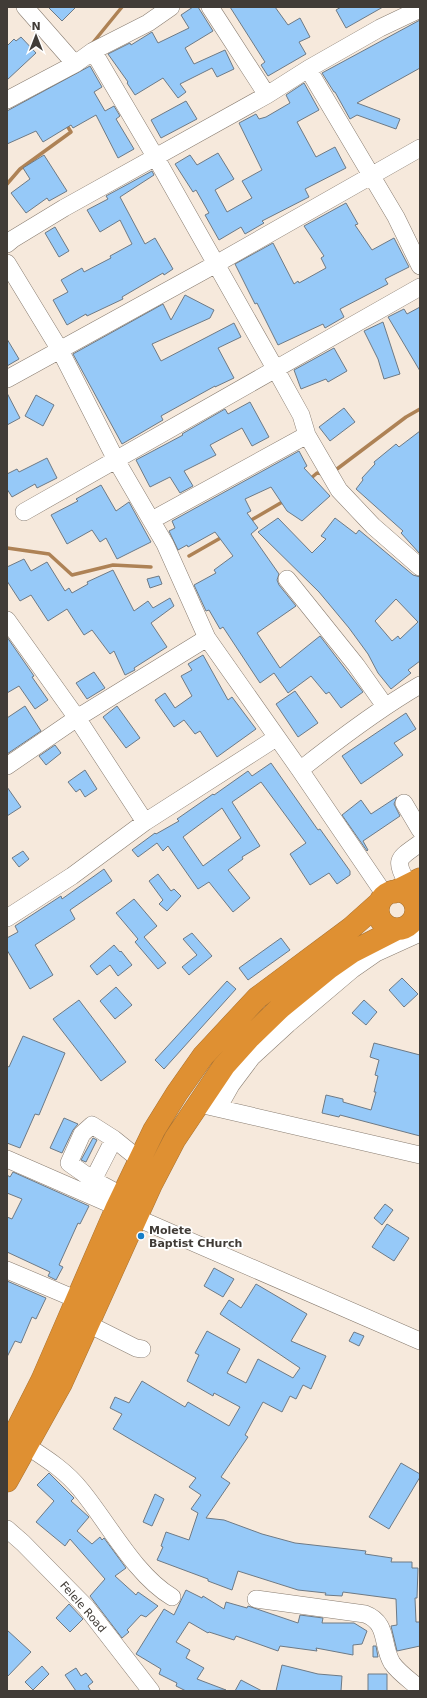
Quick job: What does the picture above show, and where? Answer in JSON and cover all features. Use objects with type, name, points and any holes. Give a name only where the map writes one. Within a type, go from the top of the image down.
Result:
[{"type":"highway","points":[[397,891],[410,897],[415,906],[413,923]]},
{"type":"highway","points":[[397,891],[378,910],[381,921],[386,926],[413,923]]},
{"type":"highway","points":[[7,1481],[17,1447],[120,1202],[154,1130],[177,1093],[203,1056],[230,1025],[257,998],[351,928],[397,891]]},
{"type":"highway","points":[[17,1447],[60,1384],[151,1185],[175,1139],[208,1106],[224,1066],[250,1037],[280,1008],[329,968],[352,952],[413,923]]},
{"type":"street","points":[[25,7],[75,64]]},
{"type":"street","points":[[7,100],[75,64],[93,51],[148,23],[171,7]]},
{"type":"street","points":[[210,7],[267,95]]},
{"type":"street","points":[[7,244],[64,208],[267,95],[308,69],[380,28],[420,9]]},
{"type":"street","points":[[93,51],[156,158],[276,370],[301,415],[307,435],[339,490],[373,526],[420,567]]},
{"type":"street","points":[[308,69],[396,217],[420,266]]},
{"type":"street","points":[[7,379],[216,264],[420,148]]},
{"type":"street","points":[[7,263],[60,350],[116,460],[165,544],[206,638],[300,770],[397,891]]},
{"type":"street","points":[[24,512],[420,287]]},
{"type":"street","points":[[152,520],[307,435]]},
{"type":"street","points":[[287,579],[356,665],[385,706]]},
{"type":"street","points":[[8,625],[77,718],[145,822]]},
{"type":"street","points":[[7,766],[77,718],[206,638]]},
{"type":"street","points":[[300,770],[351,729],[420,685]]},
{"type":"street","points":[[7,918],[72,876],[145,822],[276,738]]},
{"type":"street","points":[[404,803],[420,830]]},
{"type":"street","points":[[397,891],[399,868],[398,862],[400,858],[420,843]]},
{"type":"street","points":[[208,1106],[420,1155]]},
{"type":"street","points":[[120,1202],[69,1163],[82,1134],[92,1125],[114,1139],[140,1160]]},
{"type":"street","points":[[93,1180],[114,1139]]},
{"type":"street","points":[[7,1159],[120,1202]]},
{"type":"street","points":[[137,1218],[420,1341]]},
{"type":"street","points":[[7,1270],[78,1300]]},
{"type":"street","points":[[88,1324],[136,1348],[142,1349]]},
{"type":"street","points":[[17,1447],[57,1466],[80,1490],[152,1584],[172,1597]]},
{"type":"street","name":"Felele Road","points":[[7,1529],[23,1543],[86,1607],[145,1689]]},
{"type":"street","points":[[256,1599],[365,1614],[374,1617],[380,1625],[393,1664],[420,1688]]},
{"type":"building","points":[[48,7],[76,7],[62,21]]},
{"type":"building","points":[[193,7],[198,7],[213,31],[185,48],[194,64],[225,50],[234,69],[217,77],[212,68],[180,84],[186,92],[178,98],[163,78],[135,95],[127,83],[128,82],[108,54],[130,43],[131,45],[152,32],[158,43],[189,28],[181,15]]},
{"type":"building","points":[[230,7],[275,7],[288,25],[300,18],[310,37],[299,42],[306,54],[268,76],[261,65],[265,62]]},
{"type":"building","points":[[341,7],[383,7],[346,28],[336,10]]},
{"type":"building","points":[[420,20],[420,68],[357,103],[400,119],[396,129],[357,115],[350,119],[335,92],[322,73]]},
{"type":"building","points":[[21,37],[36,53],[7,80],[7,46],[14,39],[16,41]]},
{"type":"building","points":[[90,66],[102,87],[94,92],[105,111],[114,106],[120,116],[116,119],[134,149],[118,158],[96,115],[73,128],[71,125],[43,142],[36,131],[7,144],[7,111]]},
{"type":"building","points":[[304,83],[319,110],[297,122],[316,157],[335,147],[346,168],[305,189],[309,197],[262,221],[264,223],[245,234],[241,227],[219,240],[205,215],[209,213],[196,190],[193,192],[175,164],[190,155],[197,165],[218,153],[234,179],[215,190],[227,212],[252,198],[242,181],[262,170],[239,123],[256,114],[259,119],[266,117],[290,103],[286,95]]},
{"type":"building","points":[[186,101],[197,119],[161,138],[151,120]]},
{"type":"building","points":[[44,155],[67,191],[49,201],[47,198],[26,213],[11,193],[30,179],[23,168]]},
{"type":"building","points":[[152,171],[154,175],[120,197],[145,244],[155,238],[173,269],[164,275],[163,273],[122,297],[123,299],[87,316],[86,314],[67,325],[53,300],[68,292],[61,280],[82,268],[84,272],[111,258],[110,256],[132,244],[120,220],[100,232],[87,210],[108,199],[106,196]]},
{"type":"building","points":[[346,203],[358,224],[355,225],[372,250],[394,238],[409,267],[385,279],[388,284],[340,309],[344,317],[325,328],[323,324],[278,345],[235,264],[273,243],[294,284],[298,281],[299,283],[326,268],[321,258],[324,256],[304,226]]},
{"type":"building","points":[[55,227],[69,251],[59,257],[45,233]]},
{"type":"building","points":[[185,295],[214,310],[210,318],[152,344],[161,361],[234,323],[241,337],[218,348],[234,378],[215,386],[161,416],[163,420],[122,444],[73,354],[163,304],[171,320]]},
{"type":"building","points":[[420,307],[420,371],[388,317],[404,309],[407,314]]},
{"type":"building","points":[[383,322],[400,374],[384,379],[378,359],[364,331]]},
{"type":"building","points":[[7,339],[19,359],[7,366]]},
{"type":"building","points":[[334,348],[347,371],[328,382],[326,379],[301,389],[294,370]]},
{"type":"building","points":[[7,393],[20,418],[7,425]]},
{"type":"building","points":[[36,395],[54,405],[43,426],[25,416]]},
{"type":"building","points":[[250,402],[269,437],[252,446],[242,428],[210,445],[216,455],[184,471],[193,486],[180,493],[170,477],[150,487],[136,460],[183,435],[182,434],[225,409],[228,414]]},
{"type":"building","points":[[344,408],[355,422],[330,441],[319,427]]},
{"type":"building","points":[[420,431],[420,554],[401,533],[403,531],[356,489],[363,480],[362,478],[375,464],[374,462],[396,444],[399,447]]},
{"type":"building","points":[[299,451],[307,466],[304,468],[330,496],[302,521],[287,511],[271,487],[245,499],[251,511],[247,513],[258,528],[251,534],[279,574],[277,580],[279,585],[296,606],[257,633],[280,668],[320,636],[363,692],[341,708],[329,692],[326,694],[311,676],[288,693],[274,673],[260,683],[223,627],[220,629],[209,610],[206,611],[194,585],[216,573],[214,570],[233,556],[215,532],[188,547],[187,545],[178,550],[169,531],[175,528],[172,521]]},
{"type":"building","points":[[47,458],[57,478],[37,488],[35,484],[12,497],[7,489],[7,474],[17,469],[19,472]]},
{"type":"building","points":[[101,485],[116,511],[129,502],[151,542],[117,559],[106,538],[100,542],[92,530],[67,544],[51,515],[78,501],[76,499]]},
{"type":"building","points":[[278,518],[312,553],[326,539],[321,536],[335,518],[356,534],[359,530],[413,575],[420,577],[420,661],[408,670],[411,673],[391,689],[378,673],[368,654],[349,628],[319,592],[258,532]],"holes":[[[396,599],[418,622],[400,639],[398,636],[392,641],[375,621]]]},
{"type":"building","points":[[24,559],[31,571],[47,562],[65,591],[69,588],[72,593],[88,584],[87,582],[113,570],[134,611],[148,601],[153,608],[170,598],[174,606],[151,623],[167,647],[134,668],[135,670],[125,675],[114,651],[110,654],[92,630],[84,635],[67,609],[48,621],[31,595],[20,601],[7,581],[7,567]]},
{"type":"building","points":[[159,576],[162,584],[150,588],[147,579]]},
{"type":"building","points":[[7,637],[34,676],[32,677],[48,700],[35,709],[19,686],[7,693]]},
{"type":"building","points":[[203,655],[228,700],[232,697],[256,729],[217,757],[200,731],[195,734],[184,720],[174,727],[155,700],[165,693],[175,708],[192,696],[181,676],[192,670],[188,664]]},
{"type":"building","points":[[94,672],[105,688],[87,699],[76,683]]},
{"type":"building","points":[[295,691],[318,723],[298,737],[276,704]]},
{"type":"building","points":[[25,706],[41,731],[7,754],[7,718]]},
{"type":"building","points":[[117,706],[140,738],[126,748],[103,717]]},
{"type":"building","points":[[406,713],[416,729],[394,743],[403,755],[361,784],[342,756]]},
{"type":"building","points":[[55,745],[61,753],[46,765],[39,756]]},
{"type":"building","points":[[271,763],[318,830],[320,829],[350,871],[350,875],[337,884],[329,873],[310,885],[290,854],[306,843],[261,782],[232,802],[260,846],[242,857],[243,859],[228,870],[250,898],[233,912],[209,882],[198,889],[168,846],[163,851],[157,843],[138,857],[132,850],[155,833],[156,834],[179,821],[177,819],[248,771],[252,776]],"holes":[[[222,808],[241,838],[203,866],[183,837]]]},
{"type":"building","points":[[85,770],[97,789],[85,797],[80,789],[76,792],[68,782]]},
{"type":"building","points":[[7,787],[21,807],[7,816]]},
{"type":"building","points":[[397,797],[394,804],[400,816],[363,841],[368,850],[367,851],[342,815],[361,800],[371,814]]},
{"type":"building","points":[[23,851],[29,859],[19,867],[12,858]]},
{"type":"building","points":[[104,869],[112,881],[70,910],[75,919],[35,945],[53,975],[30,989],[7,950],[7,938],[18,932],[15,926],[61,896],[62,899]]},
{"type":"building","points":[[158,874],[171,891],[174,889],[181,896],[167,911],[159,904],[163,900],[149,881]]},
{"type":"building","points":[[134,899],[157,926],[144,937],[166,963],[158,969],[135,942],[138,939],[116,913]]},
{"type":"building","points":[[192,933],[212,956],[189,975],[182,967],[197,955],[183,939]]},
{"type":"building","points":[[281,938],[290,950],[248,980],[239,968]]},
{"type":"building","points":[[114,945],[132,965],[118,976],[110,965],[97,975],[90,966]]},
{"type":"building","points":[[402,978],[418,994],[404,1007],[389,990]]},
{"type":"building","points":[[227,981],[236,989],[164,1069],[155,1060]]},
{"type":"building","points":[[116,987],[132,1005],[115,1019],[100,1001]]},
{"type":"building","points":[[79,1000],[126,1062],[101,1081],[53,1019]]},
{"type":"building","points":[[364,1000],[377,1012],[366,1025],[352,1013]]},
{"type":"building","points":[[23,1036],[65,1053],[39,1115],[35,1114],[20,1148],[7,1143],[7,1066],[9,1067]]},
{"type":"building","points":[[374,1043],[420,1055],[420,1136],[340,1115],[339,1117],[322,1113],[326,1095],[343,1099],[343,1102],[371,1110],[376,1092],[374,1092],[378,1076],[375,1075],[379,1060],[370,1057]]},
{"type":"building","points":[[64,1118],[78,1124],[73,1130],[62,1153],[50,1148]]},
{"type":"building","points":[[93,1138],[97,1140],[86,1162],[81,1160]]},
{"type":"building","points":[[13,1172],[89,1206],[80,1224],[78,1223],[59,1265],[63,1267],[56,1280],[48,1276],[50,1272],[7,1252],[7,1217],[12,1219],[22,1199],[7,1193],[7,1175],[10,1177]]},
{"type":"building","points":[[385,1204],[393,1210],[382,1225],[374,1218]]},
{"type":"building","points":[[387,1224],[409,1238],[394,1261],[372,1247]]},
{"type":"building","points":[[214,1268],[234,1279],[223,1297],[204,1286]]},
{"type":"building","points":[[7,1281],[46,1298],[36,1319],[32,1317],[21,1343],[15,1341],[7,1357]]},
{"type":"building","points":[[256,1284],[307,1314],[291,1341],[326,1356],[311,1389],[303,1385],[296,1399],[290,1396],[282,1412],[263,1402],[245,1435],[248,1437],[221,1477],[230,1483],[206,1518],[224,1520],[262,1534],[295,1543],[366,1551],[365,1554],[392,1558],[391,1562],[412,1562],[412,1568],[418,1568],[417,1598],[415,1598],[416,1622],[420,1622],[420,1646],[397,1651],[391,1626],[397,1625],[396,1599],[343,1592],[342,1596],[325,1595],[326,1593],[298,1590],[238,1571],[232,1590],[208,1581],[208,1579],[157,1560],[163,1547],[161,1546],[166,1532],[189,1540],[198,1513],[191,1509],[201,1495],[189,1487],[196,1478],[113,1429],[122,1414],[110,1408],[115,1397],[129,1403],[142,1381],[185,1407],[188,1402],[229,1426],[240,1407],[214,1393],[213,1396],[187,1381],[199,1355],[195,1353],[207,1331],[240,1349],[227,1373],[246,1383],[258,1359],[293,1378],[300,1368],[220,1314],[229,1300],[241,1308]]},
{"type":"building","points":[[354,1332],[364,1336],[359,1346],[349,1341]]},
{"type":"building","points":[[401,1463],[420,1474],[420,1477],[389,1529],[369,1517]]},
{"type":"building","points":[[49,1473],[74,1498],[71,1501],[89,1517],[77,1531],[92,1544],[100,1537],[102,1540],[104,1538],[126,1568],[115,1576],[136,1595],[138,1592],[158,1606],[146,1617],[141,1615],[127,1630],[129,1632],[122,1638],[90,1596],[105,1579],[70,1539],[65,1546],[36,1522],[54,1501],[37,1485]]},
{"type":"building","points":[[155,1494],[164,1499],[152,1526],[143,1522]]},
{"type":"building","points":[[186,1590],[202,1598],[203,1596],[224,1609],[226,1602],[247,1608],[248,1606],[298,1623],[300,1615],[323,1618],[322,1623],[354,1623],[367,1631],[362,1644],[353,1645],[353,1655],[316,1648],[317,1651],[280,1646],[278,1651],[236,1636],[234,1640],[209,1632],[208,1633],[189,1622],[176,1642],[190,1650],[186,1658],[204,1668],[197,1679],[226,1690],[186,1691],[176,1686],[177,1683],[159,1674],[161,1669],[136,1654],[164,1609],[174,1615]]},
{"type":"building","points":[[69,1604],[83,1619],[70,1632],[56,1618]]},
{"type":"building","points":[[7,1630],[31,1652],[7,1677]]},
{"type":"building","points":[[373,1646],[376,1646],[378,1657],[373,1657]]},
{"type":"building","points":[[282,1665],[318,1674],[342,1676],[341,1691],[276,1691]]},
{"type":"building","points":[[42,1666],[49,1674],[33,1690],[25,1682]]},
{"type":"building","points":[[76,1668],[81,1676],[86,1673],[93,1682],[88,1686],[91,1691],[76,1691],[65,1675]]},
{"type":"building","points":[[368,1674],[387,1674],[387,1691],[368,1691]]},
{"type":"building","points":[[241,1680],[262,1691],[235,1691]]},
{"type":"waterway","points":[[91,45],[122,7]]},
{"type":"waterway","points":[[7,184],[20,169],[71,132],[66,124]]},
{"type":"waterway","points":[[333,472],[406,417],[420,409]]},
{"type":"waterway","points":[[310,479],[317,473],[324,474]]},
{"type":"waterway","points":[[248,522],[284,501]]},
{"type":"waterway","points":[[189,556],[224,536]]},
{"type":"waterway","points":[[7,548],[49,554],[72,575],[113,565],[151,567]]},
{"type":"place","name":"Molete Baptist CHurch","points":[[141,1236]]}]
